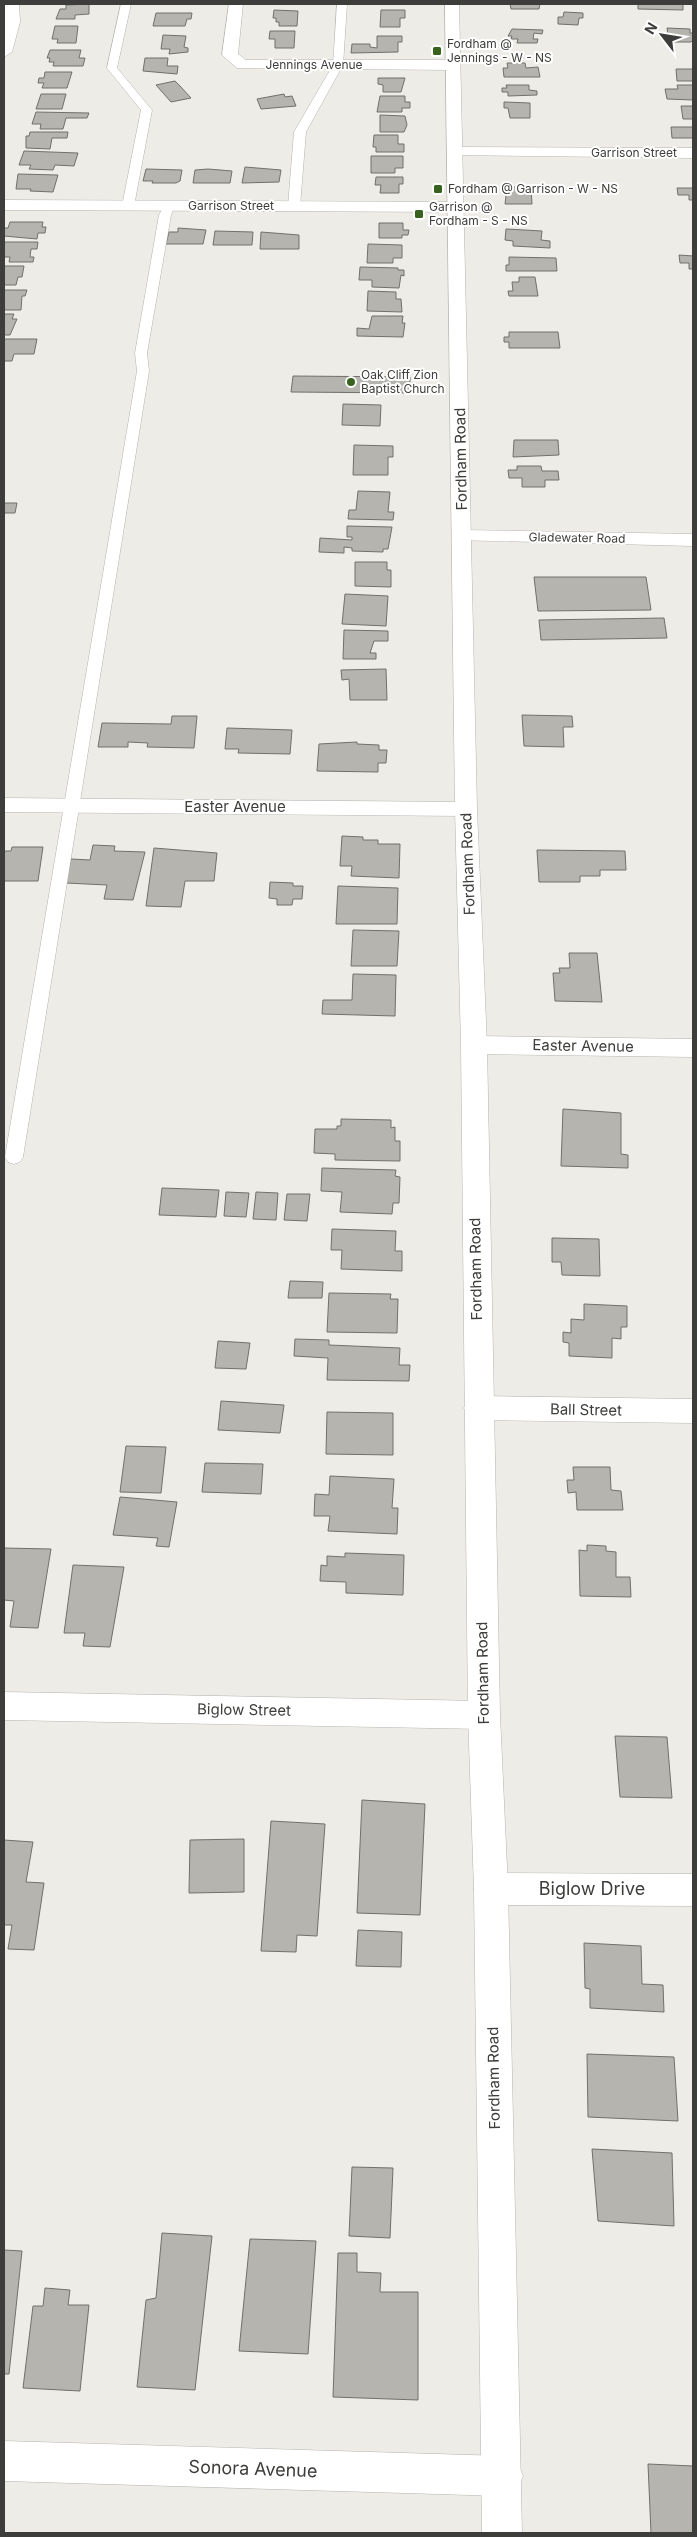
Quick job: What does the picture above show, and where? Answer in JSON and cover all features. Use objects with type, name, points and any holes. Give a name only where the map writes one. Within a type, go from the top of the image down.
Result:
[{"type":"street","points":[[4,52],[12,22],[12,4]]},
{"type":"street","name":"Jennings Avenue","points":[[236,4],[230,55],[242,65],[453,65]]},
{"type":"street","name":"Fordham Road","points":[[452,4],[458,207],[466,809],[474,1045],[484,1715],[491,1889],[503,2476],[502,2533]]},
{"type":"street","name":"Garrison Street","points":[[455,152],[693,153]]},
{"type":"street","name":"Garrison Street","points":[[4,205],[458,207]]},
{"type":"street","name":"Gladewater Road","points":[[462,536],[693,540]]},
{"type":"street","name":"Easter Avenue","points":[[4,805],[466,809]]},
{"type":"street","name":"Easter Avenue","points":[[474,1045],[693,1048]]},
{"type":"street","name":"Ball Street","points":[[478,1408],[693,1411]]},
{"type":"street","name":"Biglow Street","points":[[4,1706],[484,1715]]},
{"type":"street","name":"Biglow Drive","points":[[491,1889],[693,1890]]},
{"type":"street","name":"Sonora Avenue","points":[[4,2461],[503,2476]]},
{"type":"lane","points":[[126,4],[112,68],[147,110],[128,206]]},
{"type":"lane","points":[[294,206],[300,132],[338,65],[342,4]]},
{"type":"lane","points":[[14,1158],[143,371],[141,353],[164,215],[169,206]]},
{"type":"building","points":[[89,4],[89,14],[75,15],[75,19],[56,19],[60,9],[66,9],[66,5]]},
{"type":"building","points":[[510,4],[540,4],[539,9],[511,9]]},
{"type":"building","points":[[638,4],[683,4],[683,10],[638,9]]},
{"type":"building","points":[[274,10],[298,11],[297,26],[279,26],[276,18],[273,18]]},
{"type":"building","points":[[381,10],[405,10],[405,18],[400,18],[400,27],[380,27]]},
{"type":"building","points":[[564,12],[583,13],[583,18],[579,18],[578,25],[558,24],[558,17],[563,17]]},
{"type":"building","points":[[156,13],[192,13],[191,19],[187,19],[185,26],[153,26]]},
{"type":"building","points":[[55,26],[78,26],[76,43],[57,43],[58,39],[52,39]]},
{"type":"building","points":[[667,28],[690,29],[690,33],[693,33],[693,40],[691,42],[669,42]]},
{"type":"building","points":[[512,29],[543,30],[542,34],[534,33],[533,39],[538,39],[537,43],[517,43],[518,39],[511,39],[512,36],[508,36]]},
{"type":"building","points":[[270,31],[295,31],[294,48],[275,48],[275,39],[269,39]]},
{"type":"building","points":[[163,35],[186,36],[184,47],[188,48],[188,52],[169,54],[170,49],[161,49]]},
{"type":"building","points":[[377,36],[402,36],[402,42],[398,42],[398,52],[351,53],[352,44],[370,44],[370,47],[377,48]]},
{"type":"building","points":[[50,50],[81,50],[79,58],[85,58],[83,66],[53,66],[54,62],[49,62],[50,58],[47,58]]},
{"type":"building","points":[[145,58],[168,58],[167,66],[178,66],[177,74],[143,71]]},
{"type":"building","points":[[507,63],[525,63],[526,68],[538,67],[540,77],[504,77],[503,68],[508,68]]},
{"type":"building","points":[[676,69],[693,69],[693,81],[677,81]]},
{"type":"building","points":[[45,72],[72,72],[67,88],[42,88],[44,83],[38,83],[39,78],[44,78]]},
{"type":"building","points":[[378,78],[405,78],[401,92],[383,92],[383,85],[378,84]]},
{"type":"building","points":[[175,81],[191,98],[171,102],[156,85]]},
{"type":"building","points":[[506,85],[529,85],[529,90],[537,91],[537,95],[508,96],[508,92],[502,92],[502,88],[507,88]]},
{"type":"building","points":[[677,85],[693,85],[693,100],[667,99],[665,89],[678,89]]},
{"type":"building","points":[[41,94],[66,94],[62,109],[36,109]]},
{"type":"building","points":[[284,94],[285,97],[292,96],[296,106],[261,109],[257,99]]},
{"type":"building","points":[[380,96],[405,96],[405,102],[410,102],[410,108],[402,108],[402,112],[377,112]]},
{"type":"building","points":[[504,102],[530,103],[530,118],[510,118],[508,108],[504,108]]},
{"type":"building","points":[[681,106],[693,106],[693,119],[683,119]]},
{"type":"building","points":[[36,112],[89,113],[87,118],[66,118],[63,129],[40,129],[41,124],[32,124]]},
{"type":"building","points":[[380,115],[405,116],[407,125],[404,132],[380,132]]},
{"type":"building","points":[[671,127],[693,127],[693,138],[672,138]]},
{"type":"building","points":[[30,132],[68,132],[67,138],[52,138],[50,149],[26,148],[26,136],[29,136]]},
{"type":"building","points":[[374,135],[398,135],[398,144],[404,144],[404,152],[376,152],[376,147],[373,147]]},
{"type":"building","points":[[24,151],[78,153],[74,166],[55,165],[53,170],[29,169],[31,165],[19,165]]},
{"type":"building","points":[[371,156],[403,156],[403,168],[395,168],[395,173],[371,173]]},
{"type":"building","points":[[245,167],[281,170],[279,182],[242,183]]},
{"type":"building","points":[[146,169],[182,170],[180,181],[176,183],[152,183],[153,181],[143,181]]},
{"type":"building","points":[[195,170],[232,171],[230,183],[193,183]]},
{"type":"building","points":[[18,174],[58,175],[53,192],[16,189]]},
{"type":"building","points":[[376,177],[403,177],[403,184],[399,184],[399,193],[380,193],[381,185],[375,185]]},
{"type":"building","points":[[507,187],[531,187],[532,204],[505,204]]},
{"type":"building","points":[[677,188],[693,188],[693,200],[689,200],[689,195],[678,195]]},
{"type":"building","points":[[10,222],[43,222],[42,227],[46,227],[45,233],[38,233],[37,239],[4,236],[4,228],[8,228]]},
{"type":"building","points":[[379,223],[403,223],[403,230],[409,230],[408,235],[402,235],[402,238],[379,238]]},
{"type":"building","points":[[178,228],[206,230],[203,244],[166,244],[169,232],[178,232]]},
{"type":"building","points":[[506,229],[542,231],[541,240],[550,241],[550,248],[513,246],[513,241],[505,240]]},
{"type":"building","points":[[215,231],[253,232],[252,245],[213,245]]},
{"type":"building","points":[[261,232],[299,235],[299,249],[260,249]]},
{"type":"building","points":[[4,242],[38,242],[37,249],[31,249],[30,257],[34,257],[33,262],[9,262],[10,257],[4,257]]},
{"type":"building","points":[[368,244],[402,245],[402,258],[393,258],[393,263],[367,263]]},
{"type":"building","points":[[679,255],[693,256],[693,269],[689,269],[689,263],[680,263]]},
{"type":"building","points":[[509,257],[556,258],[557,271],[506,271],[506,265],[509,265]]},
{"type":"building","points":[[4,266],[24,266],[22,277],[18,277],[16,285],[4,285]]},
{"type":"building","points":[[360,267],[398,268],[398,270],[404,270],[404,276],[401,275],[399,288],[372,287],[372,280],[359,280]]},
{"type":"building","points":[[519,277],[535,277],[538,296],[509,296],[508,291],[513,291],[512,282],[519,282]]},
{"type":"building","points":[[4,290],[27,290],[25,296],[22,296],[21,310],[4,310]]},
{"type":"building","points":[[368,291],[396,292],[396,299],[401,299],[402,312],[367,311]]},
{"type":"building","points":[[4,314],[14,314],[12,319],[17,319],[10,335],[4,335]]},
{"type":"building","points":[[372,316],[403,316],[402,323],[405,323],[403,337],[357,336],[357,328],[369,329]]},
{"type":"building","points":[[509,332],[558,332],[560,348],[509,348],[509,342],[504,342],[504,337],[509,337]]},
{"type":"building","points":[[4,339],[37,339],[34,354],[14,354],[12,361],[4,361]]},
{"type":"building","name":"Oak Cliff Zion Baptist Church","points":[[293,376],[410,377],[410,393],[291,392]]},
{"type":"building","points":[[343,404],[381,405],[380,426],[342,425]]},
{"type":"building","points":[[514,440],[558,440],[559,455],[513,457]]},
{"type":"building","points":[[354,445],[393,446],[393,457],[388,457],[388,475],[353,475]]},
{"type":"building","points":[[517,466],[541,466],[542,471],[558,471],[559,480],[545,480],[545,487],[522,487],[522,478],[509,478],[508,470],[517,470]]},
{"type":"building","points":[[358,491],[390,492],[388,512],[394,512],[393,520],[348,519],[349,510],[356,510]]},
{"type":"building","points":[[4,503],[17,503],[15,513],[4,513]]},
{"type":"building","points":[[347,526],[392,527],[388,549],[383,549],[383,552],[352,551],[352,548],[344,547],[344,553],[319,552],[320,538],[352,540],[352,537],[347,537]]},
{"type":"building","points":[[355,562],[387,562],[387,570],[391,570],[391,587],[355,586]]},
{"type":"building","points":[[534,577],[646,577],[651,610],[538,611]]},
{"type":"building","points":[[345,594],[388,596],[386,626],[342,624]]},
{"type":"building","points":[[664,618],[667,638],[541,640],[539,620]]},
{"type":"building","points":[[344,630],[388,631],[388,641],[374,641],[370,653],[376,653],[376,659],[343,659]]},
{"type":"building","points":[[386,669],[387,700],[350,700],[349,679],[342,680],[341,670]]},
{"type":"building","points":[[522,715],[572,716],[573,727],[563,727],[564,747],[524,746]]},
{"type":"building","points":[[172,716],[197,716],[194,748],[147,747],[148,743],[128,742],[128,747],[98,747],[102,723],[171,724]]},
{"type":"building","points":[[227,728],[292,730],[290,754],[238,753],[239,749],[225,749]]},
{"type":"building","points":[[357,742],[357,744],[379,745],[379,750],[387,750],[386,763],[378,763],[378,772],[317,771],[319,744]]},
{"type":"building","points":[[342,836],[363,837],[363,840],[378,840],[378,844],[400,844],[399,878],[351,876],[352,866],[340,866]]},
{"type":"building","points":[[93,845],[115,846],[114,851],[145,852],[133,900],[104,899],[107,885],[66,883],[71,859],[90,860]]},
{"type":"building","points":[[12,847],[43,847],[38,881],[4,881],[4,851],[11,851]]},
{"type":"building","points":[[154,848],[217,853],[214,881],[185,881],[181,907],[146,906]]},
{"type":"building","points":[[537,850],[625,851],[626,870],[600,870],[600,876],[580,876],[580,882],[539,882]]},
{"type":"building","points":[[270,882],[293,883],[293,886],[303,886],[302,899],[293,899],[292,905],[277,905],[277,899],[269,898]]},
{"type":"building","points":[[338,886],[398,888],[397,924],[336,924]]},
{"type":"building","points":[[353,930],[399,931],[397,966],[351,966]]},
{"type":"building","points":[[569,953],[597,953],[602,1002],[555,1001],[553,973],[560,973],[559,968],[570,968]]},
{"type":"building","points":[[353,974],[396,975],[395,1016],[322,1014],[323,1000],[352,1000]]},
{"type":"building","points":[[563,1109],[621,1113],[621,1154],[628,1155],[628,1168],[561,1166]]},
{"type":"building","points":[[341,1119],[391,1120],[391,1128],[395,1127],[395,1141],[400,1141],[400,1161],[335,1160],[335,1154],[314,1153],[315,1129],[337,1129],[337,1126],[341,1126]]},
{"type":"building","points":[[322,1168],[396,1170],[395,1176],[400,1177],[399,1203],[393,1203],[392,1214],[340,1212],[342,1192],[321,1191]]},
{"type":"building","points":[[162,1188],[219,1190],[216,1217],[159,1215]]},
{"type":"building","points":[[226,1192],[249,1193],[246,1217],[224,1216]]},
{"type":"building","points":[[256,1192],[278,1193],[276,1220],[253,1219]]},
{"type":"building","points":[[287,1194],[310,1194],[307,1221],[284,1220]]},
{"type":"building","points":[[332,1229],[396,1231],[395,1251],[402,1251],[402,1271],[341,1269],[342,1250],[331,1250]]},
{"type":"building","points":[[552,1238],[599,1239],[600,1276],[562,1275],[561,1262],[552,1262]]},
{"type":"building","points":[[290,1281],[323,1282],[322,1298],[288,1298]]},
{"type":"building","points":[[329,1293],[391,1294],[390,1299],[398,1299],[397,1333],[327,1332]]},
{"type":"building","points":[[584,1304],[627,1306],[627,1327],[621,1327],[621,1339],[612,1338],[612,1358],[569,1356],[569,1343],[563,1342],[563,1332],[571,1333],[571,1319],[584,1320]]},
{"type":"building","points":[[295,1339],[329,1340],[329,1345],[400,1348],[399,1365],[410,1365],[409,1381],[327,1380],[328,1358],[294,1356]]},
{"type":"building","points":[[218,1341],[250,1343],[246,1369],[215,1368]]},
{"type":"building","points":[[221,1401],[284,1405],[280,1433],[218,1430]]},
{"type":"building","points":[[327,1412],[393,1413],[393,1455],[326,1454]]},
{"type":"building","points":[[126,1446],[166,1447],[161,1493],[120,1492]]},
{"type":"building","points":[[205,1463],[263,1464],[261,1494],[202,1492]]},
{"type":"building","points":[[573,1467],[610,1467],[611,1490],[621,1491],[623,1510],[577,1510],[576,1492],[568,1493],[567,1480],[574,1480]]},
{"type":"building","points":[[330,1476],[394,1479],[392,1508],[398,1508],[397,1534],[328,1531],[330,1516],[314,1516],[315,1494],[329,1495]]},
{"type":"building","points":[[120,1497],[177,1502],[169,1547],[156,1546],[158,1538],[113,1535]]},
{"type":"building","points":[[587,1545],[606,1546],[606,1551],[616,1552],[616,1577],[630,1577],[631,1597],[580,1596],[579,1550],[587,1551]]},
{"type":"building","points":[[4,1548],[51,1549],[38,1628],[10,1627],[14,1601],[4,1600]]},
{"type":"building","points":[[345,1553],[404,1555],[403,1595],[346,1593],[346,1582],[320,1581],[321,1565],[327,1566],[327,1556],[345,1557]]},
{"type":"building","points":[[73,1565],[124,1567],[110,1647],[83,1646],[85,1633],[64,1633]]},
{"type":"building","points":[[615,1736],[667,1737],[672,1798],[620,1797]]},
{"type":"building","points":[[362,1800],[425,1804],[420,1915],[357,1913]]},
{"type":"building","points":[[271,1821],[325,1824],[317,1936],[297,1935],[296,1952],[261,1951]]},
{"type":"building","points":[[244,1839],[244,1892],[189,1893],[190,1840]]},
{"type":"building","points":[[4,1840],[33,1842],[26,1882],[44,1883],[34,1950],[8,1949],[12,1925],[4,1925]]},
{"type":"building","points":[[358,1930],[402,1932],[401,1967],[356,1966]]},
{"type":"building","points":[[584,1943],[641,1946],[642,1984],[663,1985],[664,2012],[590,2008],[590,1989],[585,1988]]},
{"type":"building","points":[[587,2054],[674,2057],[678,2121],[588,2117]]},
{"type":"building","points":[[592,2149],[672,2153],[674,2226],[598,2221]]},
{"type":"building","points":[[352,2167],[393,2168],[390,2238],[349,2236]]},
{"type":"building","points":[[162,2233],[212,2236],[195,2390],[137,2387],[146,2300],[156,2298]]},
{"type":"building","points":[[250,2239],[316,2241],[308,2354],[239,2351]]},
{"type":"building","points":[[4,2250],[22,2251],[9,2374],[4,2374]]},
{"type":"building","points":[[338,2253],[357,2253],[357,2272],[381,2273],[380,2292],[418,2292],[418,2400],[333,2397]]},
{"type":"building","points":[[45,2288],[70,2290],[68,2305],[89,2305],[80,2391],[23,2388],[33,2306],[43,2306]]},
{"type":"building","points":[[648,2464],[693,2466],[693,2533],[651,2533]]},
{"type":"place","name":"Fordham @ Jennings - W - NS","points":[[437,51]]},
{"type":"place","name":"Fordham @ Garrison - W - NS","points":[[438,189]]},
{"type":"place","name":"Garrison @ Fordham - S - NS","points":[[419,214]]},
{"type":"place","name":"Oak Cliff Zion Baptist Church","points":[[351,382]]}]
